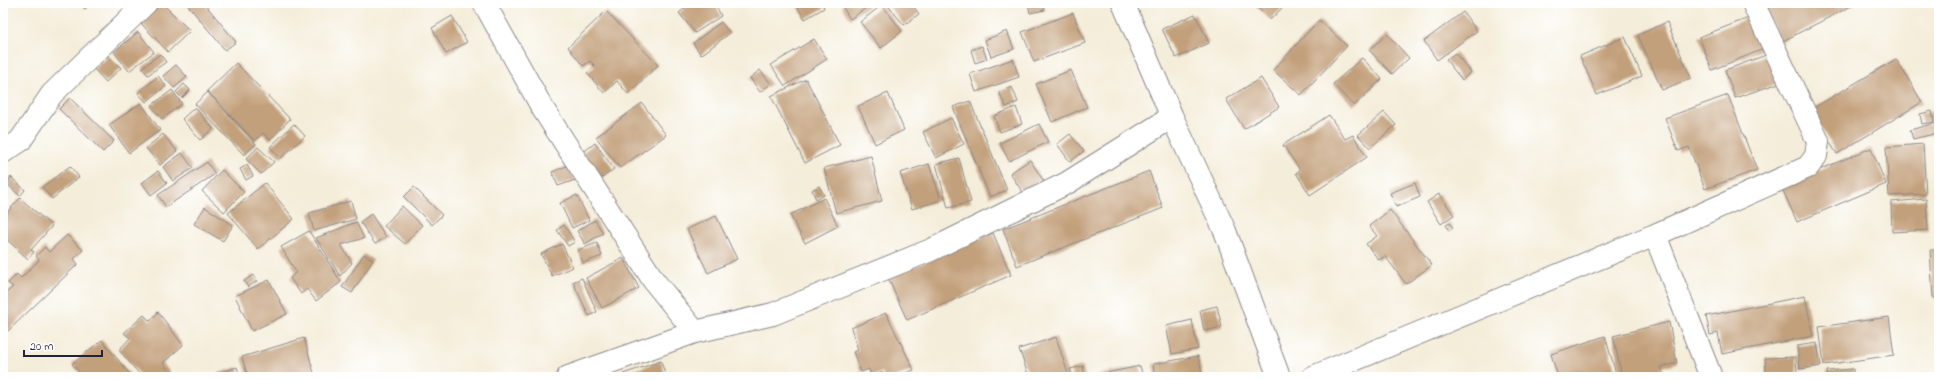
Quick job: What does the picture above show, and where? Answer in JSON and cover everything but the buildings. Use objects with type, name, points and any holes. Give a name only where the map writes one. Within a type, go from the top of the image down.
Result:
[{"type":"street","points":[[3,152],[20,141],[52,94],[84,61],[146,3]]},
{"type":"street","points":[[484,3],[543,109],[654,280],[695,332]]},
{"type":"street","points":[[1123,3],[1172,117],[1225,231],[1279,377]]},
{"type":"street","points":[[1312,377],[1654,235],[1808,167],[1816,156],[1818,141],[1813,126],[1753,3]]},
{"type":"street","points":[[568,377],[695,332],[773,314],[931,250],[1067,183],[1172,117]]},
{"type":"street","points":[[1654,235],[1711,377]]}]
